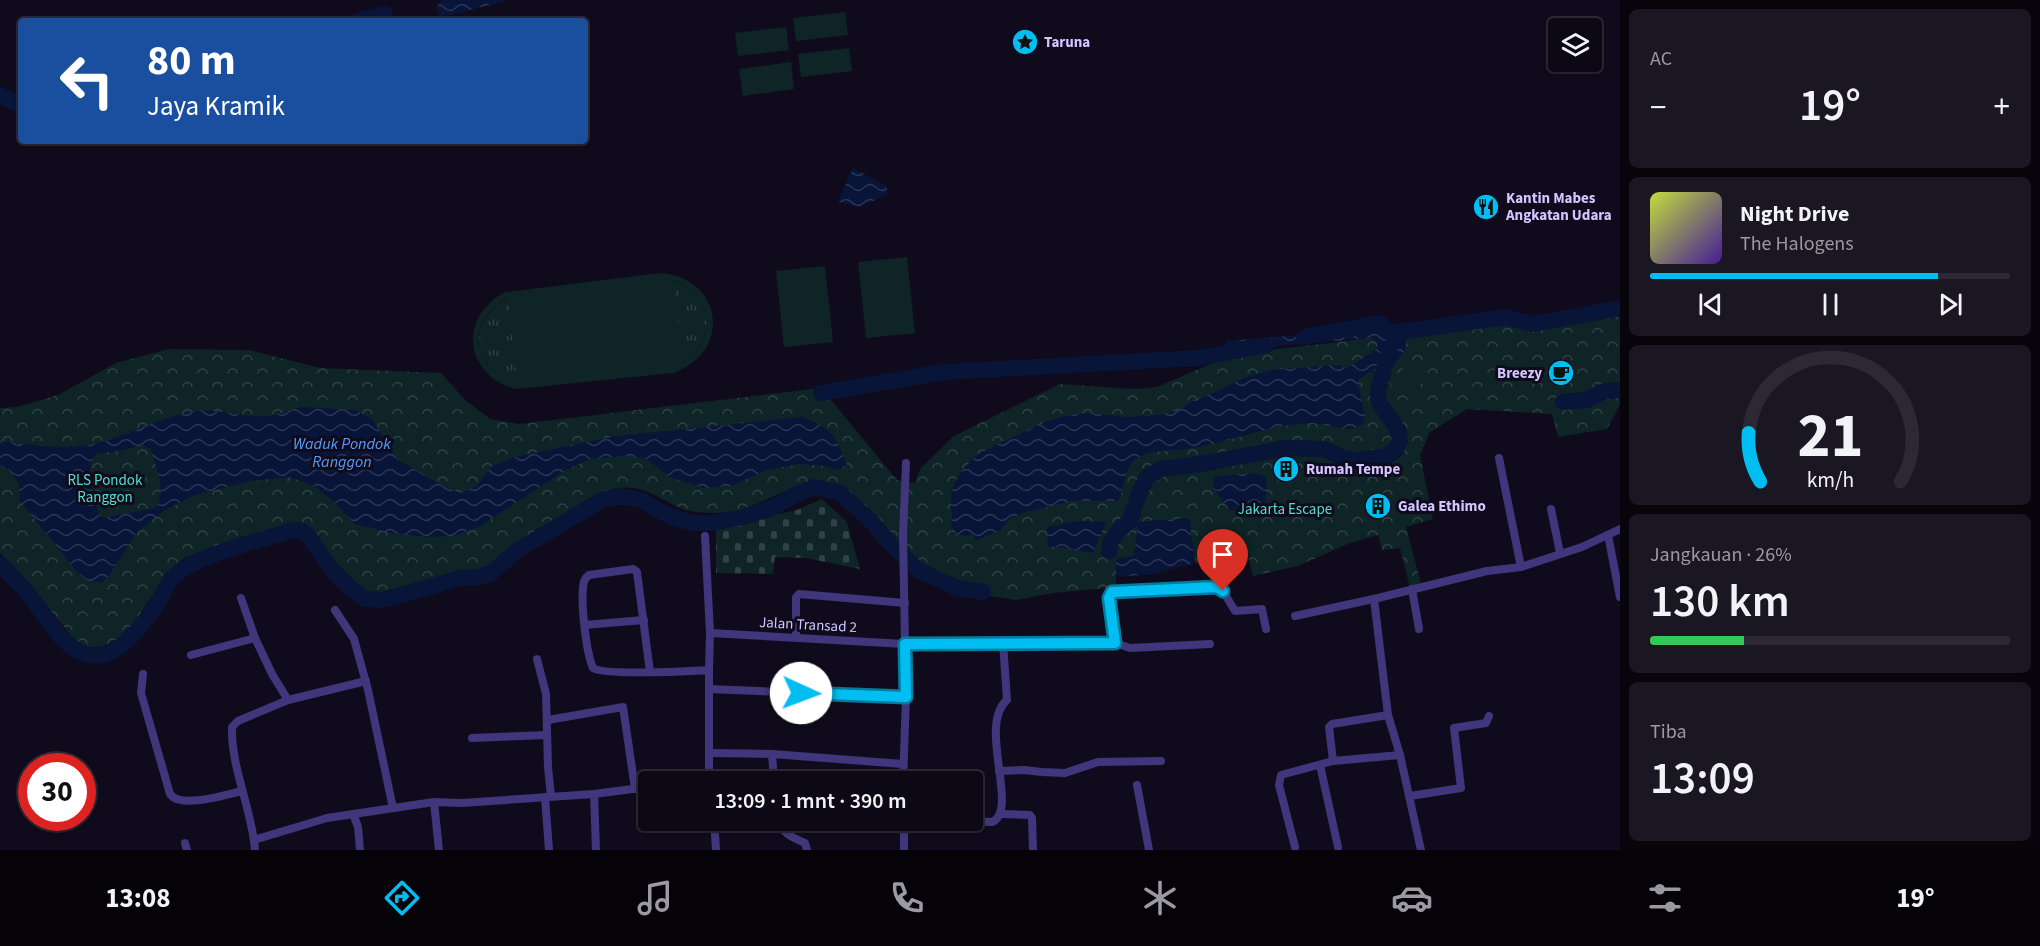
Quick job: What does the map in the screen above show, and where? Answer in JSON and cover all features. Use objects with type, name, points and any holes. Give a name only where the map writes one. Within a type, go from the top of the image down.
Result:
[{"type":"street","points":[[1499,458],[1521,567]]},
{"type":"street","points":[[903,771],[906,697],[903,547],[906,463]]},
{"type":"street","points":[[1551,509],[1560,554]]},
{"type":"street","points":[[1295,616],[1487,571],[1521,567],[1597,541],[1620,529]]},
{"type":"street","points":[[1608,535],[1620,597]]},
{"type":"street","points":[[705,536],[710,633],[710,771]]},
{"type":"street","points":[[650,672],[638,577],[633,569],[589,574],[582,586],[591,664],[596,670],[650,672],[709,670]]},
{"type":"street","points":[[1115,643],[1109,598],[1110,594],[1115,591],[1217,587],[1223,591],[1235,611],[1262,609],[1266,629]]},
{"type":"street","points":[[1412,589],[1419,629]]},
{"type":"street","points":[[796,637],[796,597],[799,594],[905,603]]},
{"type":"street","points":[[241,598],[255,638],[272,674],[288,700]]},
{"type":"street","points":[[1374,599],[1388,715],[1400,755],[1421,850]]},
{"type":"street","points":[[335,610],[354,639],[366,681],[393,808]]},
{"type":"street","points":[[585,625],[644,620]]},
{"type":"street","name":"Jalan Transad 2","points":[[710,633],[905,644],[1115,643],[1130,648],[1210,644]]},
{"type":"street","points":[[191,655],[255,638]]},
{"type":"street","points":[[983,822],[992,822],[998,819],[1001,813],[1002,798],[996,742],[997,715],[1007,700],[1004,643]]},
{"type":"street","points":[[537,659],[546,694],[548,720],[549,850]]},
{"type":"street","points":[[143,674],[141,693],[173,799],[180,801],[212,798],[242,791]]},
{"type":"street","points":[[255,850],[242,791],[232,724],[288,700],[366,681]]},
{"type":"street","points":[[709,689],[906,697]]},
{"type":"street","points":[[548,720],[623,707],[635,789]]},
{"type":"street","points":[[1333,761],[1329,727],[1332,724],[1388,715]]},
{"type":"street","points":[[1410,796],[1461,788],[1454,728],[1486,723],[1489,716]]},
{"type":"street","points":[[472,738],[547,735]]},
{"type":"street","points":[[709,753],[772,754],[903,764]]},
{"type":"street","points":[[772,754],[773,771]]},
{"type":"street","points":[[1295,847],[1279,777],[1284,773],[1333,761],[1400,755]]},
{"type":"street","points":[[999,771],[1065,773],[1098,762],[1161,761]]},
{"type":"street","points":[[1320,765],[1338,847]]},
{"type":"street","points":[[1137,785],[1149,850]]},
{"type":"street","points":[[254,840],[327,818],[434,802],[462,803],[594,794],[638,789]]},
{"type":"street","points":[[594,794],[596,850]]},
{"type":"street","points":[[434,802],[439,850]]},
{"type":"street","points":[[1001,813],[1030,815],[1033,850]]},
{"type":"street","points":[[353,814],[358,827],[360,850]]},
{"type":"street","points":[[715,831],[716,850]]},
{"type":"street","points":[[783,831],[805,843],[807,850]]},
{"type":"street","points":[[904,831],[904,850]]},
{"type":"green space","points":[[845,12],[848,35],[796,41],[793,18]]},
{"type":"green space","points":[[786,27],[789,50],[738,56],[735,33]]},
{"type":"green space","points":[[849,48],[852,71],[801,77],[798,54]]},
{"type":"green space","points":[[791,62],[794,89],[743,96],[739,69]]},
{"type":"green space","points":[[907,257],[915,333],[866,338],[858,262]]},
{"type":"green space","points":[[825,266],[833,342],[784,347],[776,271]]},
{"type":"green space","points":[[661,273],[682,278],[698,288],[708,302],[713,317],[712,334],[705,350],[692,363],[673,373],[516,389],[499,382],[486,371],[477,359],[473,345],[474,330],[480,316],[490,303],[505,292]],"holes":[[[673,280],[696,296],[703,307],[706,318],[706,331],[702,342],[682,363]],[[508,298],[517,382],[502,376],[490,367],[479,344],[480,331],[485,319],[494,307]]]},
{"type":"green space","points":[[672,280],[686,287],[696,296],[707,318],[702,342],[682,363],[517,383],[502,377],[490,367],[483,356],[480,331],[485,319],[494,307],[508,298]]},
{"type":"green space","name":"RLS Pondok Ranggon","points":[[1620,308],[1620,404],[1607,429],[1558,437],[1552,414],[1467,409],[1430,432],[1420,455],[1433,519],[1406,527],[1421,584],[1410,588],[1400,548],[1382,550],[1378,535],[1350,543],[1298,566],[1253,576],[1247,553],[1195,563],[1189,518],[1138,522],[1134,557],[1116,559],[1116,587],[1053,593],[1016,600],[983,595],[983,587],[951,583],[921,567],[840,488],[824,484],[808,484],[794,487],[753,506],[723,513],[688,510],[645,491],[620,488],[602,492],[576,507],[492,568],[483,572],[455,574],[382,595],[365,594],[352,584],[324,554],[313,535],[303,527],[291,527],[184,558],[168,573],[133,624],[115,641],[100,647],[86,647],[74,639],[0,553],[0,408],[17,407],[58,395],[116,363],[169,349],[249,350],[320,368],[441,373],[465,400],[490,419],[519,424],[821,388],[897,480],[915,483],[920,469],[954,436],[1060,384],[1134,389],[1157,387],[1217,361],[1244,353],[1406,334],[1436,326]]},
{"type":"green space","points":[[1411,362],[1418,362],[1429,374],[1412,394],[1400,395],[1389,382]]},
{"type":"green space","points":[[822,499],[847,522],[860,569],[806,558],[775,557],[773,574],[716,573],[716,527],[797,510]]},
{"type":"water","points":[[443,0],[509,0],[443,17],[439,16],[436,7]]},
{"type":"water","points":[[853,168],[887,186],[887,194],[861,207],[838,202]]},
{"type":"water","points":[[1435,321],[1436,326],[1407,334],[1405,351],[1388,371],[1380,366],[1359,379],[1365,416],[1363,424],[1356,427],[1343,429],[1317,423],[1294,424],[1200,447],[1149,453],[1139,457],[1129,466],[1118,501],[1072,501],[1023,513],[1011,518],[1000,530],[978,540],[973,534],[966,536],[957,534],[951,526],[951,494],[955,481],[968,464],[978,454],[1047,421],[1086,413],[1129,417],[1158,415],[1179,410],[1192,401],[1244,378],[1270,370],[1339,365],[1347,368],[1376,350],[1377,346],[1372,338],[1227,350],[1226,341],[1379,329]]},
{"type":"water","name":"Waduk Pondok Ranggon","points":[[300,407],[355,410],[372,419],[397,459],[446,488],[462,493],[478,485],[492,466],[515,457],[616,436],[802,417],[820,425],[831,434],[847,464],[839,470],[799,464],[767,470],[731,486],[703,488],[670,477],[645,458],[623,456],[590,459],[566,470],[480,526],[454,536],[426,537],[392,533],[355,524],[333,501],[314,486],[289,477],[251,481],[195,495],[165,510],[138,531],[102,582],[90,582],[78,573],[20,501],[19,484],[9,470],[0,465],[0,441],[52,447],[79,446],[105,441],[196,411],[264,416]],"holes":[[[142,445],[151,449],[161,488],[159,502],[155,508],[103,518],[99,514],[91,484],[90,468],[95,454]]]},
{"type":"water","points":[[1251,473],[1266,476],[1267,490],[1263,511],[1230,510],[1213,488],[1213,477]]},
{"type":"water","points":[[1189,518],[1195,563],[1154,574],[1116,577],[1116,559],[1134,556],[1138,522]]},
{"type":"water","points":[[1079,521],[1106,522],[1093,553],[1048,546],[1047,527]]},
{"type":"waterway","points":[[370,18],[385,14]]},
{"type":"waterway","points":[[0,95],[18,104]]},
{"type":"waterway","points":[[1304,337],[1379,323],[1391,333],[1506,317],[1532,324],[1620,308]]},
{"type":"waterway","points":[[821,393],[944,372],[1198,358],[1267,345]]},
{"type":"waterway","points":[[1109,551],[1111,541],[1118,531],[1130,521],[1147,477],[1161,469],[1286,448],[1323,449],[1346,459],[1358,460],[1387,456],[1396,450],[1400,440],[1398,430],[1379,403],[1378,391],[1390,347]]},
{"type":"waterway","points":[[1563,402],[1587,400],[1605,391],[1620,390]]},
{"type":"waterway","points":[[0,564],[24,589],[63,639],[79,652],[100,656],[130,638],[160,600],[169,582],[180,571],[210,556],[293,530],[302,531],[309,537],[331,569],[350,588],[364,599],[382,600],[460,578],[478,577],[491,573],[518,550],[602,500],[621,496],[641,500],[669,516],[692,523],[712,523],[772,508],[815,487],[840,493],[873,523],[918,570],[957,588],[983,592]]},
{"type":"place","name":"Taruna","points":[[1025,42]]},
{"type":"place","name":"Kantin Mabes Angkatan Udara","points":[[1486,207]]},
{"type":"place","name":"Breezy","points":[[1561,373]]},
{"type":"place","name":"Rumah Tempe","points":[[1286,469]]},
{"type":"place","name":"Galea Ethimo","points":[[1378,506]]},
{"type":"route","points":[[801,693],[906,697],[905,644],[1115,643],[1109,598],[1112,592],[1217,587],[1223,591]]},
{"type":"park label","name":"Jakarta Escape","points":[[1285,509]]}]
